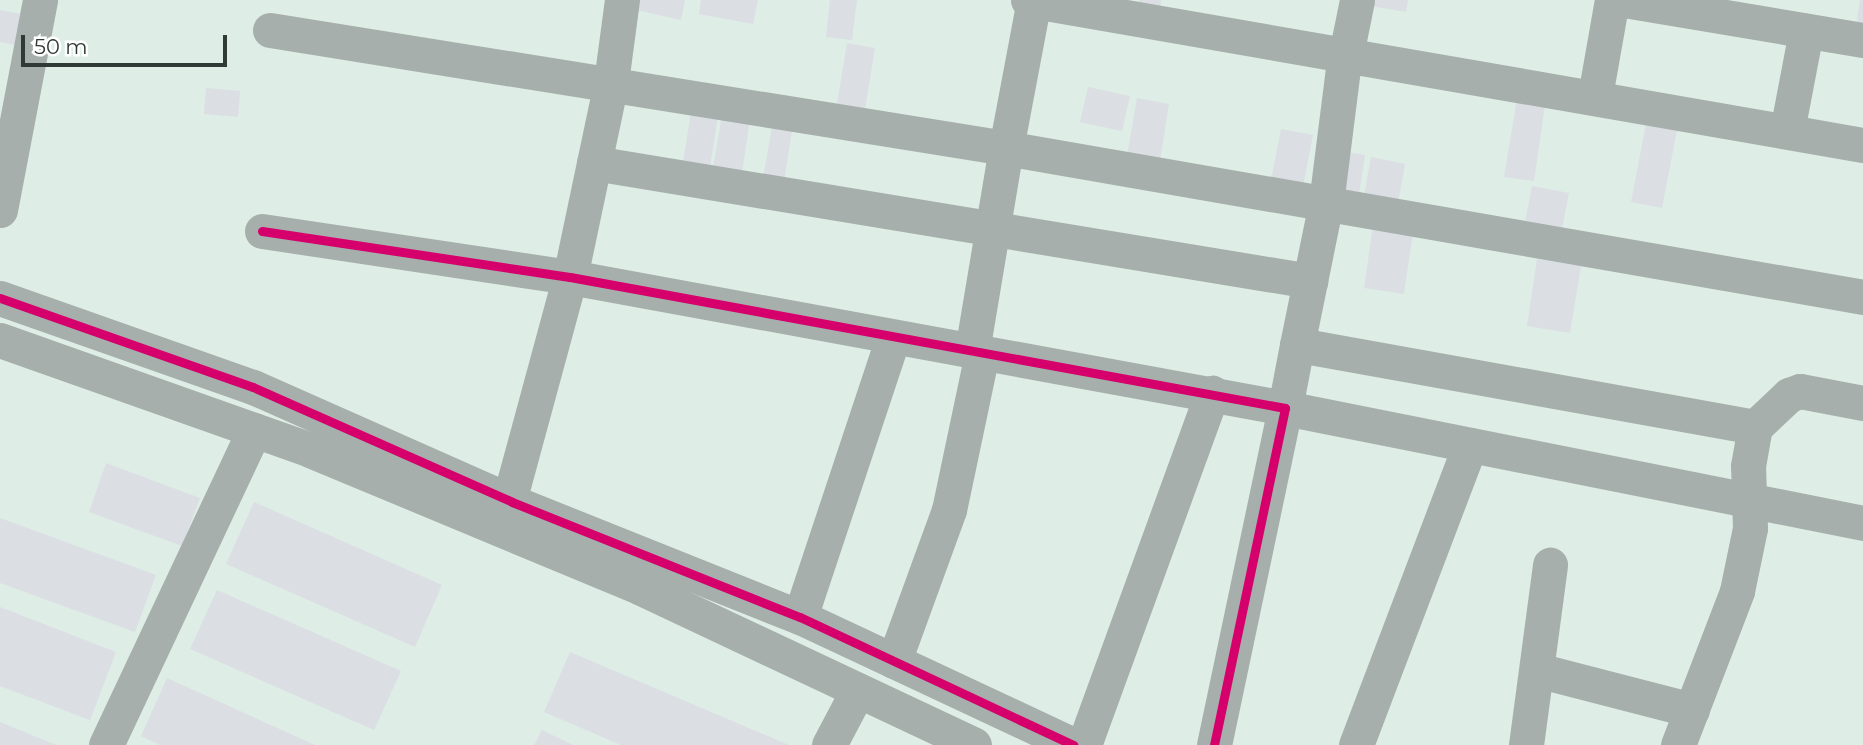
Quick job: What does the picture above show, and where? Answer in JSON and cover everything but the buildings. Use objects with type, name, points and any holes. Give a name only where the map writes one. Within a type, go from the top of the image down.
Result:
[{"type":"street","points":[[0,210],[40,0]]},
{"type":"street","points":[[506,515],[570,277],[611,82],[622,0]]},
{"type":"street","points":[[894,661],[949,510],[977,353],[993,230],[1032,0],[1595,96],[1863,145]]},
{"type":"street","points":[[1214,745],[1326,203],[1346,55],[1357,0]]},
{"type":"street","points":[[1595,96],[1612,0]]},
{"type":"street","points":[[1624,0],[1732,9],[1806,31],[1863,40]]},
{"type":"street","points":[[270,30],[611,82],[1006,148],[1863,297]]},
{"type":"street","points":[[1787,131],[1806,31]]},
{"type":"street","points":[[594,163],[1310,281]]},
{"type":"street","points":[[262,231],[570,277],[893,338],[1212,393],[1863,523]]},
{"type":"street","points":[[0,298],[253,387],[506,515],[641,588],[974,745]]},
{"type":"street","points":[[800,617],[893,338]]},
{"type":"street","points":[[0,340],[800,617],[1073,745]]},
{"type":"street","points":[[1297,345],[1755,427]]},
{"type":"street","points":[[1678,745],[1737,591],[1750,528],[1748,466],[1755,427],[1789,395],[1800,391],[1863,402]]},
{"type":"street","points":[[1084,745],[1212,393]]},
{"type":"street","points":[[106,745],[254,430]]},
{"type":"street","points":[[1356,745],[1470,445]]},
{"type":"street","points":[[1526,745],[1550,565]]},
{"type":"street","points":[[1537,670],[1692,710]]},
{"type":"street","points":[[829,745],[858,690]]},
{"type":"cycle path","points":[[262,231],[570,277],[1285,408],[1214,745]]},
{"type":"cycle path","points":[[0,298],[253,387],[512,502],[800,617],[1073,745]]}]
